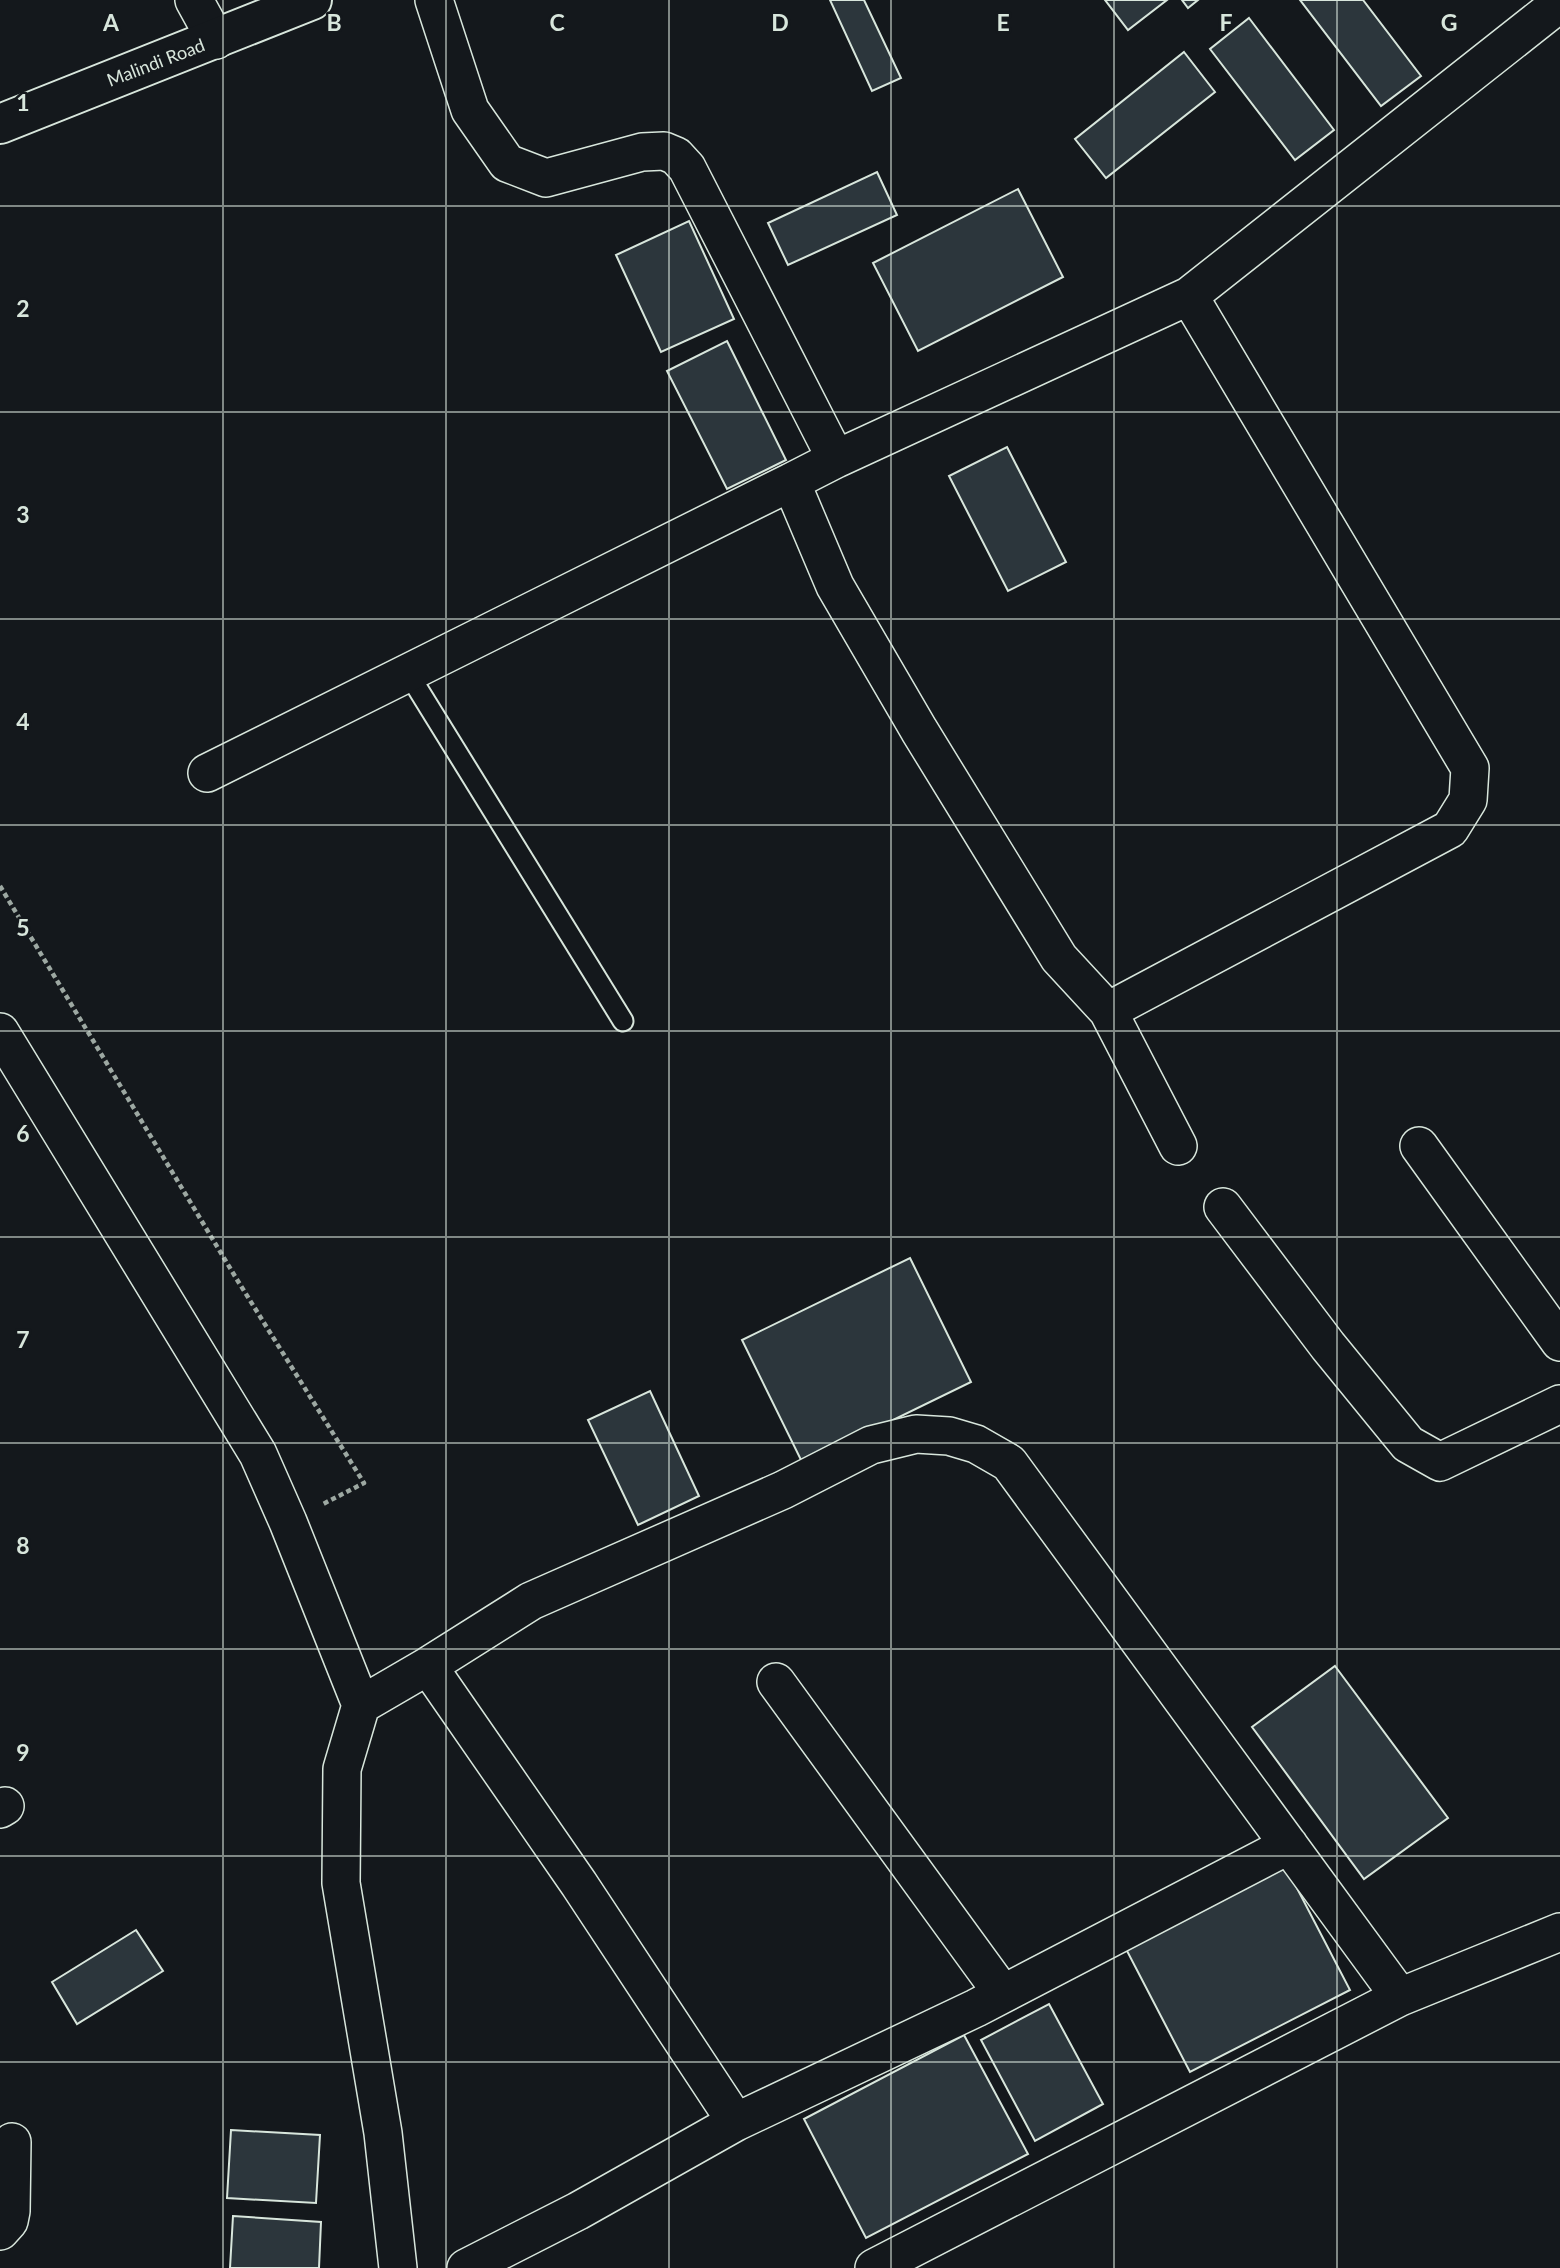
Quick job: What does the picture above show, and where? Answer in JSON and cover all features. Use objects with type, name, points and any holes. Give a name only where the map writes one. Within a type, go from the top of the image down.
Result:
[{"type":"highway","name":"Malindi Road","points":[[0,124],[312,0]]},
{"type":"street","points":[[194,0],[216,40]]},
{"type":"street","points":[[434,0],[470,110],[507,163],[546,178],[642,152],[663,151],[676,156],[687,168],[836,460]]},
{"type":"street","points":[[207,773],[836,460],[1189,296],[1560,3]]},
{"type":"street","points":[[1108,1011],[1450,829],[1468,800],[1470,768],[1189,296]]},
{"type":"street","points":[[791,482],[835,586],[919,730],[1059,958],[1108,1011],[1178,1146]]},
{"type":"street","points":[[0,1032],[258,1454],[361,1705],[342,1769],[341,1883],[383,2133],[398,2268]]},
{"type":"street","points":[[1419,1146],[1560,1342]]},
{"type":"street","points":[[1223,1207],[1328,1346],[1408,1444],[1440,1462],[1560,1404]]},
{"type":"street","points":[[361,1705],[531,1601],[783,1490],[871,1445],[916,1434],[949,1436],[976,1444],[1009,1463],[1400,1997]]},
{"type":"street","points":[[428,1666],[579,1884],[736,2122]]},
{"type":"street","points":[[776,1682],[1003,1994]]},
{"type":"street","points":[[466,2268],[578,2211],[736,2122],[1003,1994],[1289,1845]]},
{"type":"street","points":[[874,2268],[1400,1997],[1560,1932]]},
{"type":"street","points":[[0,2231],[9,2221],[11,2211],[12,2142]]},
{"type":"lane","points":[[408,673],[623,1021]]},
{"type":"path","points":[[0,886],[236,1278],[364,1483],[288,1522]]},
{"type":"building","points":[[830,0],[864,0],[901,78],[872,91]]},
{"type":"building","points":[[1105,0],[1167,0],[1128,30]]},
{"type":"building","points":[[1182,0],[1198,0],[1188,8]]},
{"type":"building","points":[[1300,0],[1363,0],[1421,76],[1381,106]]},
{"type":"building","points":[[1249,18],[1334,130],[1295,160],[1210,49]]},
{"type":"building","points":[[1184,52],[1215,92],[1106,178],[1075,139]]},
{"type":"building","points":[[877,172],[897,215],[788,265],[768,223]]},
{"type":"building","points":[[1018,189],[1063,277],[918,351],[873,263]]},
{"type":"building","points":[[689,221],[734,319],[661,352],[616,255]]},
{"type":"building","points":[[727,341],[786,460],[727,489],[667,371]]},
{"type":"building","points":[[1007,447],[1066,562],[1008,591],[949,476]]},
{"type":"building","points":[[910,1258],[971,1382],[803,1464],[742,1340]]},
{"type":"building","points":[[650,1391],[699,1496],[638,1525],[588,1420]]},
{"type":"building","points":[[1335,1666],[1448,1818],[1364,1879],[1252,1727]]},
{"type":"building","points":[[1286,1867],[1350,1990],[1190,2072],[1126,1949]]},
{"type":"building","points":[[136,1930],[163,1971],[77,2024],[52,1982]]},
{"type":"building","points":[[1049,2004],[1103,2104],[1035,2141],[981,2040]]},
{"type":"building","points":[[964,2035],[1028,2154],[866,2238],[804,2119]]},
{"type":"building","points":[[231,2130],[320,2135],[316,2203],[227,2198]]},
{"type":"building","points":[[233,2216],[321,2222],[319,2268],[230,2268]]}]
